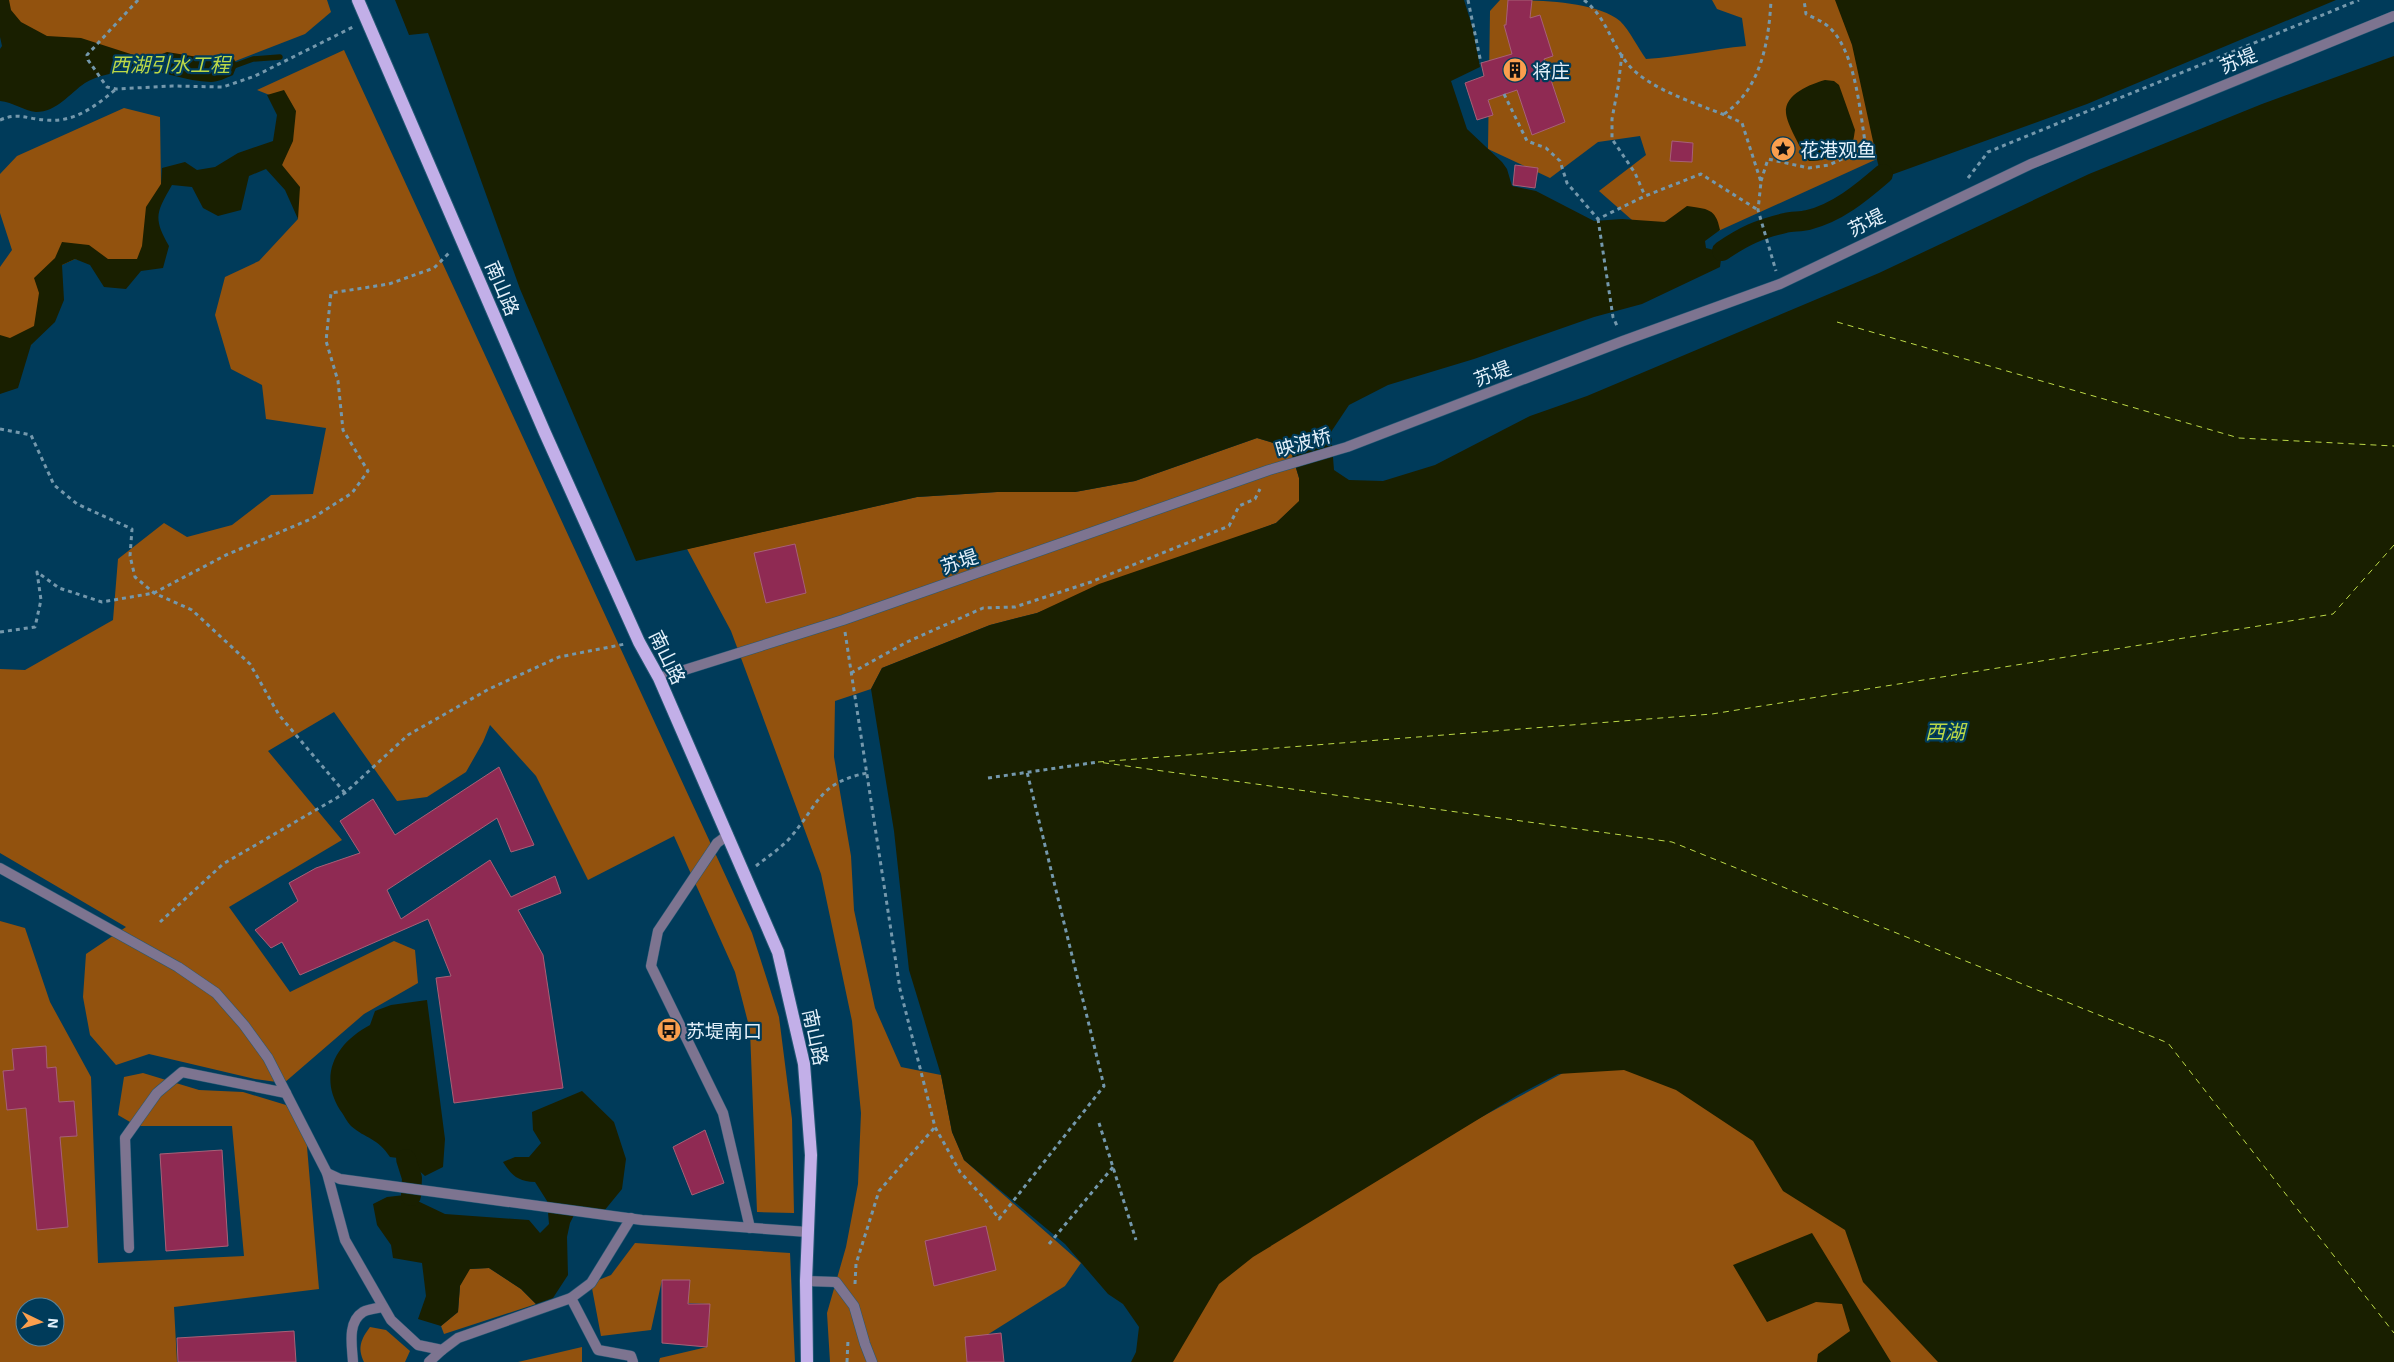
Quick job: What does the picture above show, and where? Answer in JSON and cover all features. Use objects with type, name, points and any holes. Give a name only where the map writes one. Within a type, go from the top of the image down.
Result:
[{"type":"main road","name":"南山路","points":[[358,0],[550,442],[640,642],[659,678],[778,952],[804,1064],[811,1155],[806,1281],[807,1362]]},
{"type":"street","name":"苏堤","points":[[1347,447],[1624,341],[1780,284],[2031,164],[2394,16]]},
{"type":"street","name":"映波桥","points":[[1269,470],[1347,447]]},
{"type":"street","name":"苏堤","points":[[659,678],[843,620],[1269,470]]},
{"type":"street","points":[[728,835],[717,843],[658,931],[651,966],[723,1114],[750,1228]]},
{"type":"street","points":[[0,868],[178,967],[216,993],[268,1058],[327,1172],[345,1240],[391,1320],[418,1344],[442,1350]]},
{"type":"street","points":[[130,1248],[125,1138],[157,1093],[182,1072],[286,1094]]},
{"type":"street","points":[[327,1172],[340,1179],[631,1218],[808,1232]]},
{"type":"street","points":[[429,1362],[458,1338],[572,1298],[591,1283],[631,1218]]},
{"type":"street","points":[[806,1281],[836,1282],[854,1306],[872,1362]]},
{"type":"street","points":[[572,1298],[598,1350],[631,1356],[633,1362]]},
{"type":"street","points":[[353,1362],[352,1336],[354,1321],[364,1312],[383,1307]]},
{"type":"path","points":[[138,0],[87,55],[88,60],[104,85],[116,89],[172,86],[223,87],[255,76],[331,40],[366,19]]},
{"type":"path","points":[[1468,0],[1481,63]]},
{"type":"path","points":[[1584,0],[1597,10],[1627,64],[1650,82],[1704,109],[1724,114],[1742,123],[1761,182]]},
{"type":"path","points":[[1724,114],[1738,105],[1763,60],[1769,32],[1771,0]]},
{"type":"path","points":[[1772,255],[1758,210],[1761,182],[1768,159],[1809,168],[1829,165],[1866,148],[1856,89],[1843,45],[1829,27],[1806,14],[1804,0]]},
{"type":"path","points":[[1966,180],[1988,152],[2359,0]]},
{"type":"path","points":[[1622,53],[1612,119],[1612,139],[1635,173],[1645,196]]},
{"type":"path","points":[[0,120],[13,114],[47,121],[70,117],[91,110],[116,89]]},
{"type":"path","points":[[1504,94],[1527,141],[1546,148],[1560,161],[1568,183],[1598,219],[1613,317]]},
{"type":"path","points":[[1598,219],[1645,196],[1701,174],[1758,210]]},
{"type":"path","points":[[0,632],[35,627],[41,600],[37,572],[59,588],[102,602],[154,592],[226,555],[311,519],[352,493],[368,471],[343,430],[338,381],[326,341],[331,293],[389,284],[434,268],[462,239]]},
{"type":"path","points":[[0,430],[32,435],[54,485],[77,504],[132,529],[130,556],[135,577],[154,592],[192,610],[250,664],[279,715],[345,793]]},
{"type":"path","points":[[851,673],[907,642],[983,608],[1015,607],[1082,585],[1229,526],[1239,506],[1255,499],[1269,470]]},
{"type":"path","points":[[843,620],[900,989],[935,1127],[960,1172],[985,1199],[999,1219],[1104,1086],[1027,772]]},
{"type":"path","points":[[160,922],[223,864],[345,793],[408,735],[489,689],[559,657],[640,642]]},
{"type":"path","points":[[988,778],[1098,762]]},
{"type":"path","points":[[745,875],[788,840],[827,788],[846,778],[867,773]]},
{"type":"path","points":[[1099,1123],[1136,1240]]},
{"type":"path","points":[[854,1306],[856,1264],[879,1191],[935,1127]]},
{"type":"path","points":[[1049,1244],[1113,1167]]},
{"type":"path","points":[[847,1362],[850,1333]]},
{"type":"shaded area","points":[[3,0],[327,0],[331,12],[305,34],[220,67],[51,51],[13,32]]},
{"type":"shaded area","points":[[1500,0],[1528,0],[1579,5],[1609,14],[1624,25],[1646,59],[1746,46],[1742,18],[1717,9],[1712,0],[1862,0],[1899,149],[1705,237],[1687,217],[1640,227],[1599,191],[1646,155],[1640,136],[1598,142],[1550,178],[1488,149],[1490,11]]},
{"type":"shaded area","points":[[344,50],[752,933],[779,1017],[792,1119],[794,1213],[757,1212],[750,1030],[735,972],[674,836],[588,880],[536,776],[490,725],[466,772],[427,797],[397,801],[334,712],[268,751],[342,840],[229,907],[290,992],[394,941],[415,950],[418,983],[364,1014],[284,1083],[255,1079],[149,1054],[116,1065],[90,1035],[83,997],[86,954],[126,927],[0,853],[0,669],[25,670],[113,620],[118,559],[164,523],[187,537],[232,525],[271,495],[313,494],[326,428],[266,419],[262,385],[231,369],[215,315],[225,277],[259,261],[298,219],[282,165],[292,104],[257,90]]},
{"type":"shaded area","points":[[124,108],[160,117],[161,184],[154,255],[115,270],[75,259],[62,265],[31,345],[0,364],[0,267],[12,250],[0,213],[0,174],[17,156]]},
{"type":"shaded area","points":[[1257,438],[1290,448],[1299,478],[1300,501],[1276,523],[1037,613],[990,625],[882,668],[871,689],[835,701],[834,757],[851,856],[854,910],[875,1008],[901,1067],[941,1075],[952,1132],[964,1160],[1081,1263],[1065,1286],[987,1335],[990,1362],[830,1362],[827,1313],[846,1247],[858,1184],[861,1113],[852,1021],[821,874],[731,631],[687,549],[917,497],[997,492],[1075,492],[1135,481]]},
{"type":"shaded area","points":[[0,921],[25,928],[50,1002],[91,1077],[98,1263],[244,1256],[232,1126],[137,1126],[118,1115],[124,1077],[143,1073],[199,1090],[243,1092],[286,1105],[306,1135],[319,1289],[174,1307],[177,1362],[0,1362]]},
{"type":"shaded area","points":[[1589,1059],[1686,1074],[1840,1212],[1952,1362],[1154,1362],[1210,1263]]},
{"type":"shaded area","points":[[635,1243],[790,1253],[795,1362],[659,1362],[660,1358],[707,1347],[709,1304],[688,1303],[690,1280],[662,1280],[651,1330],[601,1336],[591,1283],[611,1275]]},
{"type":"shaded area","points":[[489,1268],[521,1289],[536,1304],[444,1334],[441,1326],[458,1312],[460,1285],[469,1269]]},
{"type":"shaded area","points":[[370,1327],[386,1330],[410,1351],[405,1362],[364,1362],[360,1348],[364,1336]]},
{"type":"shaded area","points":[[582,1347],[582,1362],[518,1362]]},
{"type":"water","points":[[0,0],[9,0],[11,10],[21,22],[47,36],[81,38],[140,57],[157,56],[167,52],[198,57],[228,56],[234,59],[237,65],[233,75],[211,82],[190,80],[160,72],[140,70],[112,73],[85,83],[50,109],[32,111],[0,101],[0,49],[2,46],[0,37]]},
{"type":"water","name":"西湖","points":[[395,0],[1464,0],[1473,29],[1480,67],[1451,81],[1467,129],[1502,162],[1507,169],[1512,186],[1536,191],[1594,221],[1622,219],[1665,222],[1687,206],[1705,209],[1716,217],[1720,230],[1705,241],[1706,248],[1722,252],[1720,267],[1642,304],[1594,317],[1474,359],[1388,385],[1349,405],[1331,432],[1334,470],[1349,480],[1383,481],[1435,465],[1530,416],[1587,396],[1879,273],[2089,174],[2262,104],[2394,56],[2394,1362],[1938,1362],[1863,1282],[1845,1230],[1783,1191],[1753,1141],[1676,1090],[1624,1070],[1558,1074],[1518,1095],[1253,1257],[1219,1284],[1173,1362],[1131,1362],[1136,1352],[1139,1327],[1123,1304],[1108,1294],[1065,1244],[964,1160],[952,1132],[941,1075],[909,970],[894,831],[871,689],[882,668],[990,625],[1037,613],[1099,584],[1276,523],[1299,501],[1299,478],[1290,448],[1257,438],[1135,481],[1075,492],[997,492],[917,497],[636,561],[520,289],[428,33],[409,35]]},
{"type":"water","points":[[1835,0],[2336,0],[2087,104],[1891,175],[1883,174],[1878,164],[1852,45]]},
{"type":"water","points":[[1825,80],[1834,81],[1839,85],[1855,130],[1854,138],[1850,146],[1842,152],[1825,159],[1809,161],[1805,157],[1789,123],[1786,113],[1787,106],[1789,100],[1794,95],[1813,84]]},
{"type":"water","points":[[284,90],[296,111],[293,141],[282,165],[300,187],[298,219],[285,190],[266,169],[249,176],[241,210],[218,216],[203,208],[192,187],[172,185],[158,216],[160,229],[169,246],[163,268],[141,271],[126,289],[104,287],[90,265],[75,259],[62,265],[64,300],[55,322],[31,345],[18,388],[0,394],[0,335],[10,338],[34,326],[39,293],[34,278],[55,258],[62,242],[89,245],[108,259],[137,259],[142,246],[146,207],[161,184],[162,168],[185,162],[197,170],[215,167],[238,153],[273,141],[277,115],[267,95]]},
{"type":"water","points":[[427,1000],[445,1139],[443,1167],[425,1176],[406,1159],[390,1157],[376,1142],[351,1126],[334,1097],[331,1072],[334,1061],[340,1051],[358,1032],[370,1025],[375,1011],[391,1005]]},
{"type":"water","points":[[582,1091],[614,1122],[626,1159],[622,1189],[604,1211],[577,1209],[570,1223],[567,1237],[568,1275],[553,1298],[536,1304],[521,1289],[489,1268],[470,1269],[460,1286],[458,1312],[441,1326],[418,1319],[426,1296],[422,1263],[393,1258],[391,1245],[377,1225],[373,1204],[387,1197],[405,1195],[445,1214],[529,1220],[540,1233],[549,1224],[547,1201],[535,1182],[516,1177],[503,1162],[515,1157],[529,1157],[541,1143],[533,1130],[532,1112]]},
{"type":"water","points":[[1812,1233],[1891,1362],[1817,1362],[1818,1354],[1850,1331],[1842,1304],[1816,1302],[1767,1322],[1733,1265]]},
{"type":"building","name":"将庄","points":[[1508,0],[1532,0],[1530,18],[1540,15],[1553,56],[1544,59],[1565,122],[1532,135],[1517,90],[1488,100],[1493,115],[1477,120],[1465,83],[1484,76],[1481,63],[1512,54],[1504,25],[1506,25]]},
{"type":"building","points":[[1672,141],[1693,143],[1692,162],[1670,161]]},
{"type":"building","points":[[1515,165],[1538,168],[1535,188],[1513,185]]},
{"type":"building","points":[[795,544],[806,593],[766,603],[754,553]]},
{"type":"building","points":[[499,767],[534,845],[511,852],[497,818],[387,890],[401,919],[490,860],[511,897],[555,876],[561,893],[518,910],[543,955],[563,1088],[454,1103],[436,978],[451,976],[428,919],[300,975],[282,942],[271,948],[255,930],[298,901],[289,883],[316,868],[360,853],[340,821],[373,799],[395,835]]},
{"type":"building","points":[[46,1046],[47,1068],[56,1067],[59,1102],[74,1101],[77,1136],[60,1137],[68,1227],[37,1230],[26,1108],[7,1110],[3,1071],[14,1070],[12,1049]]},
{"type":"building","points":[[705,1130],[724,1183],[692,1195],[673,1147]]},
{"type":"building","points":[[222,1150],[228,1246],[166,1251],[160,1154]]},
{"type":"building","points":[[986,1226],[996,1270],[934,1286],[925,1241]]},
{"type":"building","points":[[662,1280],[690,1280],[688,1304],[710,1304],[707,1347],[662,1343]]},
{"type":"building","points":[[294,1331],[296,1362],[178,1362],[177,1338]]},
{"type":"building","points":[[1001,1333],[1004,1362],[967,1362],[965,1337]]},
{"type":"waterway","name":"西湖引水工程","points":[[231,67],[253,59],[280,57]]},
{"type":"waterway","points":[[1722,251],[1759,231],[1776,225],[1808,220],[1829,213],[1857,195],[1883,174]]},
{"type":"waterway","points":[[406,1159],[412,1178],[411,1196]]},
{"type":"ferry route","points":[[1837,322],[2239,438],[2394,446]]},
{"type":"ferry route","points":[[2394,545],[2333,614],[1712,714],[1098,762],[1672,842],[2168,1043],[2394,1333]]},
{"type":"place","name":"将庄","points":[[1515,70]]},
{"type":"place","name":"花港观鱼","points":[[1783,149]]},
{"type":"place","name":"苏堤南口","points":[[669,1030]]}]
